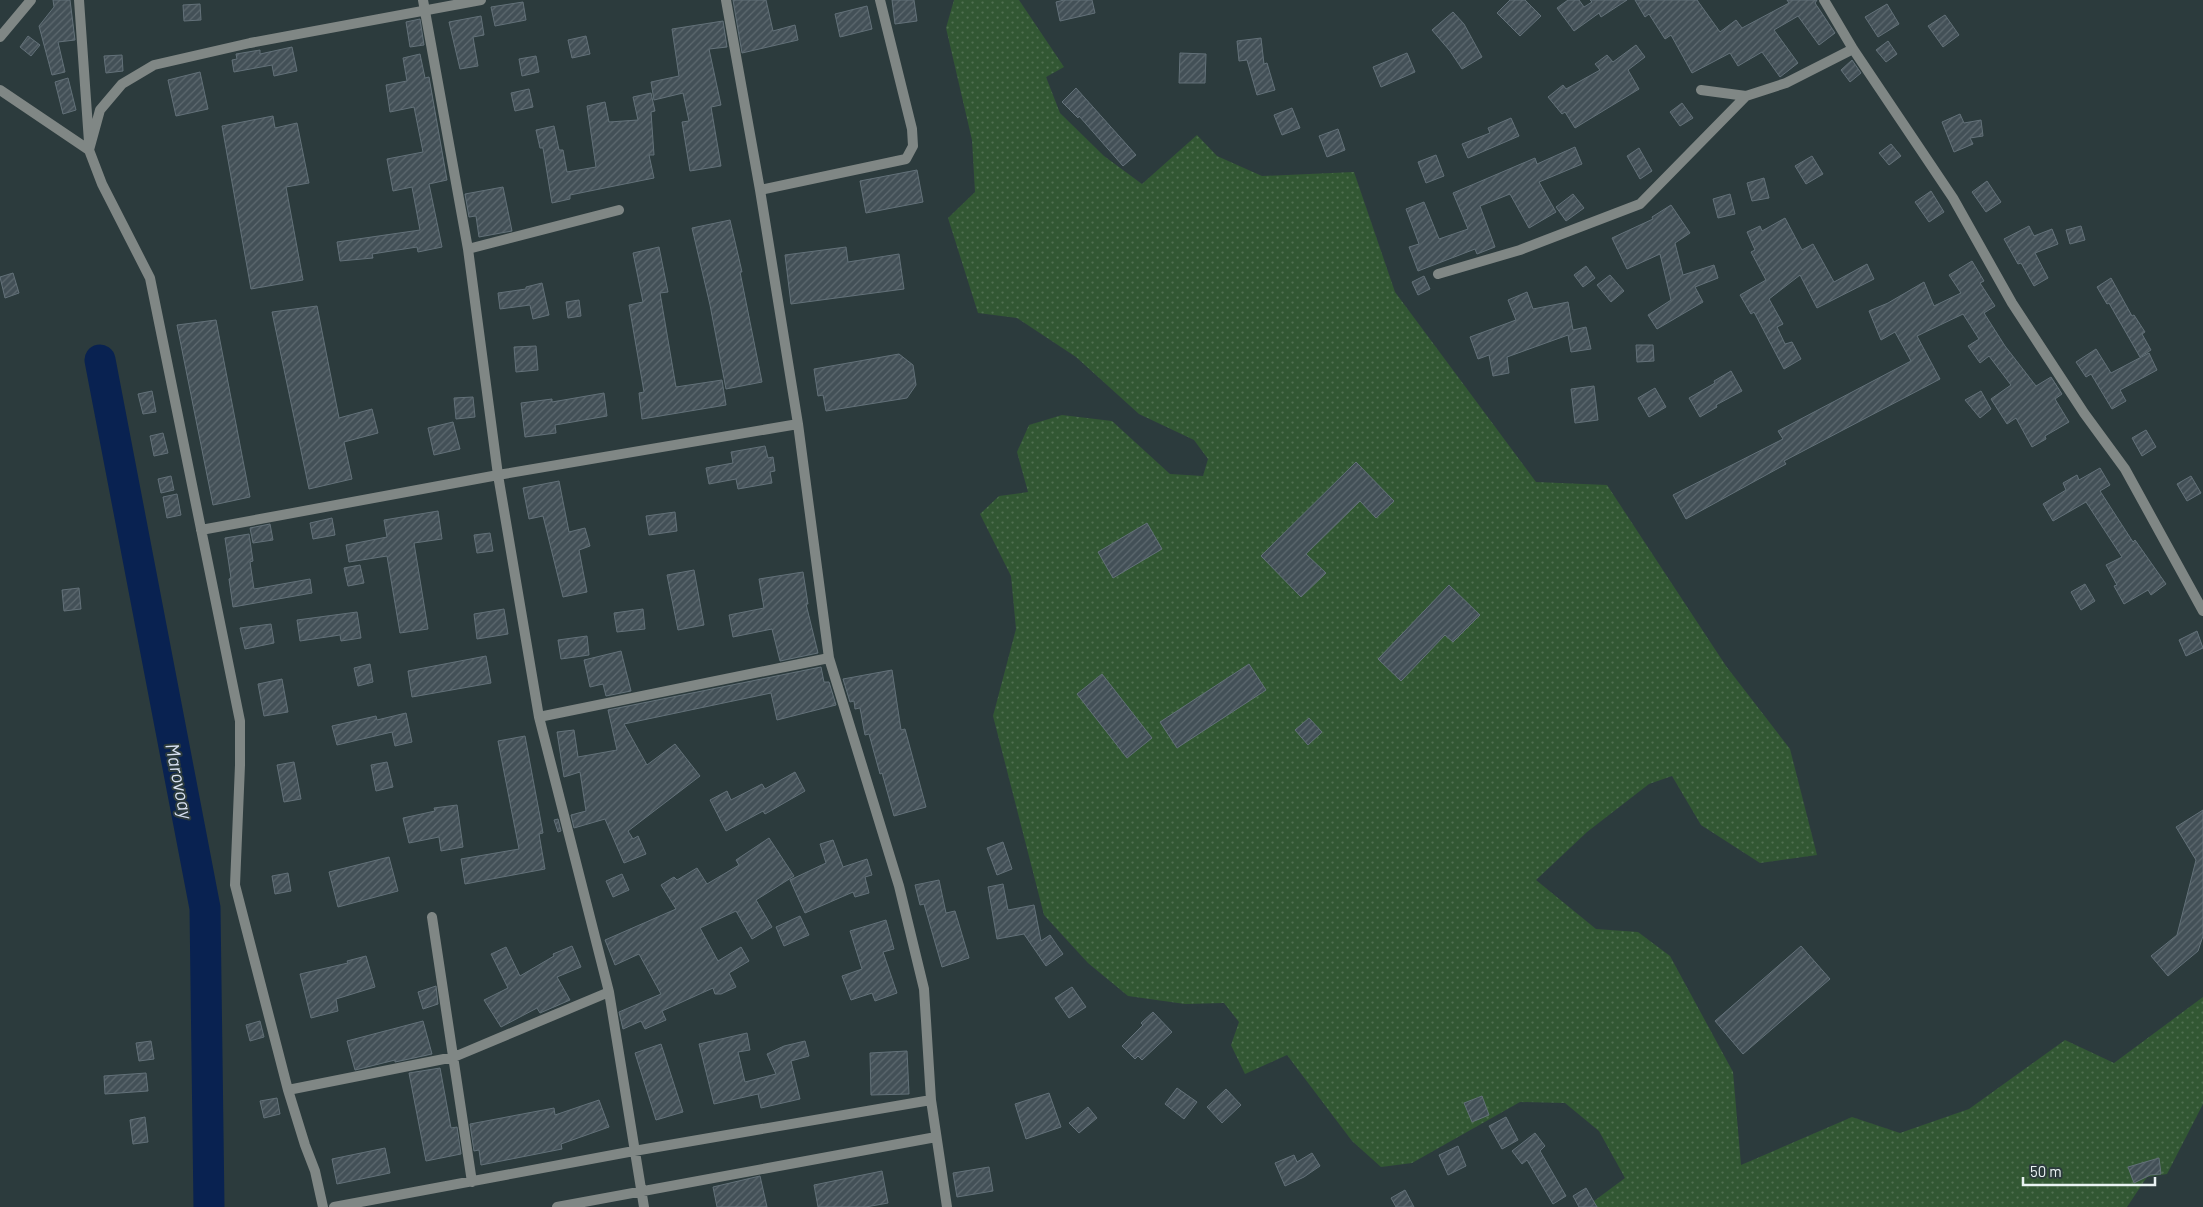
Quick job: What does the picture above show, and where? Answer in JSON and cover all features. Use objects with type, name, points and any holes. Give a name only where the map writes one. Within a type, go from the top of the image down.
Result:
[{"type":"street","points":[[0,37],[32,0]]},
{"type":"street","points":[[79,0],[89,150],[102,184],[150,278],[240,721],[235,886],[288,1090],[315,1171],[323,1207]]},
{"type":"street","points":[[423,0],[468,249],[498,475],[540,717],[609,992],[644,1207]]},
{"type":"street","points":[[89,150],[100,110],[122,84],[154,65],[250,44],[481,0]]},
{"type":"street","points":[[726,0],[760,190],[798,424],[829,658],[899,886],[924,988],[931,1100],[947,1207]]},
{"type":"street","points":[[760,190],[906,159],[913,146],[912,129],[880,0]]},
{"type":"street","points":[[1824,0],[1853,49],[1953,198],[2017,311],[2084,413],[2125,469],[2203,610]]},
{"type":"street","points":[[1701,90],[1746,96],[1786,83],[1853,49]]},
{"type":"street","points":[[0,90],[89,150]]},
{"type":"street","points":[[1438,274],[1520,250],[1640,204],[1746,96]]},
{"type":"street","points":[[468,249],[620,210]]},
{"type":"street","points":[[201,530],[498,475],[798,424]]},
{"type":"street","points":[[540,717],[829,658]]},
{"type":"street","points":[[432,917],[472,1182]]},
{"type":"street","points":[[288,1090],[454,1058],[609,992]]},
{"type":"street","points":[[334,1207],[634,1151],[931,1100]]},
{"type":"street","points":[[557,1207],[936,1137]]},
{"type":"green space","points":[[954,0],[1019,0],[1064,67],[1046,77],[1060,113],[1104,156],[1142,184],[1197,135],[1217,156],[1262,176],[1354,172],[1395,292],[1536,482],[1607,485],[1726,666],[1790,749],[1817,855],[1760,863],[1701,825],[1672,776],[1649,784],[1587,832],[1536,880],[1596,929],[1638,932],[1670,956],[1733,1072],[1741,1165],[1852,1117],[1900,1133],[1969,1109],[2065,1040],[2114,1063],[2203,997],[2203,1104],[2167,1174],[2147,1177],[2127,1207],[1586,1207],[1625,1178],[1599,1131],[1565,1103],[1520,1102],[1412,1163],[1381,1167],[1352,1141],[1287,1055],[1245,1074],[1231,1045],[1239,1022],[1224,1003],[1185,1004],[1128,996],[1088,963],[1044,915],[993,716],[1016,629],[1011,576],[980,514],[999,496],[1028,492],[1017,452],[1029,425],[1062,415],[1112,421],[1170,474],[1203,476],[1208,459],[1194,440],[1139,414],[1076,357],[1017,318],[978,313],[948,218],[975,192],[972,140],[946,28]]},
{"type":"building","points":[[53,0],[70,0],[75,40],[58,42],[65,72],[52,75],[39,26],[54,7]]},
{"type":"building","points":[[733,0],[766,0],[773,31],[795,25],[798,40],[742,53]]},
{"type":"building","points":[[892,0],[914,0],[917,21],[895,24]]},
{"type":"building","points":[[1064,0],[1092,0],[1095,13],[1060,21],[1056,2]]},
{"type":"building","points":[[1510,0],[1525,0],[1541,16],[1520,36],[1497,13]]},
{"type":"building","points":[[1568,0],[1579,0],[1584,7],[1592,2],[1590,0],[1627,0],[1601,17],[1599,13],[1574,31],[1557,8]]},
{"type":"building","points":[[1635,0],[1697,0],[1720,32],[1736,20],[1742,28],[1789,3],[1787,0],[1817,0],[1815,3],[1835,33],[1819,45],[1798,16],[1774,30],[1798,63],[1780,77],[1762,52],[1738,66],[1730,53],[1692,73],[1671,35],[1665,39],[1649,14],[1645,17]]},
{"type":"building","points":[[523,2],[526,20],[495,26],[491,7]]},
{"type":"building","points":[[200,4],[201,20],[184,21],[183,5]]},
{"type":"building","points":[[1887,4],[1899,24],[1878,37],[1865,17]]},
{"type":"building","points":[[867,6],[872,29],[840,37],[835,14]]},
{"type":"building","points":[[1453,12],[1464,24],[1482,57],[1462,69],[1432,30]]},
{"type":"building","points":[[1945,15],[1959,35],[1943,47],[1928,26]]},
{"type":"building","points":[[481,16],[484,35],[473,37],[478,66],[460,69],[449,22]]},
{"type":"building","points":[[420,19],[424,45],[410,47],[406,22]]},
{"type":"building","points":[[723,21],[727,47],[709,49],[721,105],[711,107],[721,166],[690,171],[682,122],[689,121],[683,93],[654,100],[651,82],[679,76],[672,29]]},
{"type":"building","points":[[28,36],[40,45],[31,56],[20,47]]},
{"type":"building","points":[[586,36],[590,54],[572,58],[568,40]]},
{"type":"building","points":[[1261,38],[1264,64],[1267,63],[1275,90],[1257,95],[1247,60],[1239,61],[1237,41]]},
{"type":"building","points":[[1888,41],[1897,54],[1886,62],[1876,50]]},
{"type":"building","points":[[1636,45],[1645,57],[1628,70],[1639,89],[1575,128],[1565,112],[1562,114],[1548,97],[1563,85],[1566,89],[1600,70],[1595,64],[1607,55],[1613,62]]},
{"type":"building","points":[[292,47],[297,71],[274,76],[272,65],[234,72],[232,60],[237,59],[236,54],[260,50],[260,54]]},
{"type":"building","points":[[1180,53],[1206,54],[1205,83],[1179,83]]},
{"type":"building","points":[[1407,53],[1415,72],[1381,87],[1373,67]]},
{"type":"building","points":[[420,54],[425,78],[429,77],[447,180],[429,184],[442,247],[418,252],[417,247],[372,254],[373,258],[340,261],[337,242],[420,230],[412,187],[393,191],[387,159],[423,152],[414,107],[390,112],[386,85],[407,81],[403,58]]},
{"type":"building","points":[[122,55],[123,71],[106,73],[104,56]]},
{"type":"building","points":[[536,56],[539,72],[522,76],[519,59]]},
{"type":"building","points":[[1852,60],[1861,73],[1850,82],[1841,70]]},
{"type":"building","points":[[200,72],[208,109],[176,116],[168,80]]},
{"type":"building","points":[[68,78],[76,110],[63,114],[55,82]]},
{"type":"building","points":[[1076,88],[1136,155],[1123,166],[1079,116],[1078,118],[1062,102]]},
{"type":"building","points":[[529,89],[533,107],[515,111],[511,93]]},
{"type":"building","points":[[651,93],[655,111],[651,112],[654,155],[649,155],[654,178],[570,195],[570,199],[552,203],[543,148],[540,148],[536,130],[554,126],[559,150],[563,150],[567,172],[596,167],[587,106],[605,102],[609,122],[638,120],[633,97]]},
{"type":"building","points":[[1682,103],[1693,118],[1680,126],[1670,112]]},
{"type":"building","points":[[1292,108],[1300,128],[1282,135],[1274,115]]},
{"type":"building","points":[[1960,114],[1964,123],[1981,120],[1983,136],[1970,138],[1973,144],[1954,152],[1942,122]]},
{"type":"building","points":[[273,116],[275,128],[297,123],[309,183],[286,187],[303,280],[251,289],[222,126]]},
{"type":"building","points":[[1511,118],[1519,136],[1468,158],[1462,144],[1490,133],[1488,128]]},
{"type":"building","points":[[1338,129],[1345,150],[1327,157],[1319,136]]},
{"type":"building","points":[[1891,144],[1901,156],[1889,165],[1879,153]]},
{"type":"building","points":[[1575,147],[1582,164],[1539,182],[1556,212],[1529,228],[1510,194],[1480,206],[1495,247],[1477,254],[1475,249],[1418,271],[1409,247],[1419,244],[1406,209],[1424,202],[1439,239],[1468,229],[1453,193],[1535,158],[1537,164]]},
{"type":"building","points":[[1639,148],[1652,171],[1640,179],[1627,156]]},
{"type":"building","points":[[1436,155],[1444,176],[1426,183],[1418,162]]},
{"type":"building","points":[[1812,156],[1823,174],[1806,184],[1795,166]]},
{"type":"building","points":[[917,170],[923,202],[866,213],[860,181]]},
{"type":"building","points":[[1764,178],[1769,198],[1752,201],[1747,183]]},
{"type":"building","points":[[1987,181],[2001,202],[1986,212],[1972,192]]},
{"type":"building","points":[[503,187],[512,231],[479,237],[476,216],[469,217],[465,194]]},
{"type":"building","points":[[1931,191],[1944,212],[1929,222],[1915,202]]},
{"type":"building","points":[[1573,194],[1584,208],[1566,221],[1556,207]]},
{"type":"building","points":[[1730,194],[1735,214],[1718,218],[1713,199]]},
{"type":"building","points":[[1671,205],[1690,233],[1675,243],[1683,275],[1714,265],[1718,278],[1695,287],[1703,302],[1657,329],[1648,315],[1671,300],[1660,254],[1627,269],[1612,238],[1653,219],[1652,217]]},
{"type":"building","points":[[1785,218],[1802,250],[1813,244],[1834,282],[1867,264],[1874,279],[1817,308],[1800,275],[1769,299],[1783,324],[1777,327],[1785,344],[1792,342],[1801,359],[1784,369],[1754,312],[1751,314],[1740,295],[1766,280],[1751,252],[1755,250],[1747,232],[1760,226],[1762,231]]},
{"type":"building","points":[[730,220],[742,272],[740,272],[762,382],[726,389],[710,305],[692,228]]},
{"type":"building","points":[[2029,226],[2034,236],[2052,229],[2058,244],[2035,253],[2048,278],[2034,286],[2021,263],[2018,264],[2004,239]]},
{"type":"building","points":[[2081,226],[2085,240],[2070,244],[2066,230]]},
{"type":"building","points":[[659,247],[668,292],[660,293],[676,387],[722,380],[726,405],[642,419],[639,393],[644,392],[629,305],[643,302],[633,253]]},
{"type":"building","points":[[846,247],[848,262],[899,254],[904,289],[791,304],[785,255]]},
{"type":"building","points":[[1972,261],[1984,281],[1980,283],[1995,306],[1984,313],[2005,346],[2036,386],[2051,377],[2062,394],[2055,399],[2069,422],[2045,436],[2046,439],[2032,447],[2016,418],[2007,424],[1991,399],[2011,385],[1989,356],[1980,363],[1968,346],[1979,339],[1963,314],[1917,336],[1940,379],[1784,461],[1786,464],[1686,519],[1673,495],[1783,439],[1778,431],[1911,361],[1895,332],[1881,340],[1869,311],[1888,303],[1924,282],[1934,306],[1961,293],[1949,275]]},
{"type":"building","points":[[1586,266],[1595,278],[1583,287],[1574,275]]},
{"type":"building","points":[[13,273],[19,293],[5,298],[0,277]]},
{"type":"building","points":[[1610,275],[1624,291],[1611,302],[1597,285]]},
{"type":"building","points":[[1424,276],[1430,289],[1418,295],[1412,282]]},
{"type":"building","points":[[2111,278],[2132,316],[2134,315],[2145,332],[2142,334],[2151,350],[2140,357],[2109,303],[2107,304],[2097,287]]},
{"type":"building","points":[[542,283],[549,315],[533,319],[530,305],[500,309],[498,293],[526,289],[526,287]]},
{"type":"building","points":[[1527,292],[1533,309],[1568,302],[1573,330],[1586,327],[1591,349],[1571,352],[1568,335],[1507,357],[1509,373],[1493,376],[1489,355],[1478,359],[1470,337],[1516,320],[1508,300]]},
{"type":"building","points":[[579,300],[581,316],[568,318],[566,302]]},
{"type":"building","points":[[317,306],[339,418],[372,409],[378,433],[344,442],[352,479],[309,489],[272,312]]},
{"type":"building","points":[[216,320],[250,497],[213,505],[177,325]]},
{"type":"building","points":[[1636,345],[1653,345],[1654,361],[1637,362]]},
{"type":"building","points":[[536,346],[538,370],[516,372],[514,347]]},
{"type":"building","points":[[2096,349],[2111,373],[2149,353],[2157,370],[2120,390],[2126,401],[2112,409],[2091,374],[2086,377],[2076,362]]},
{"type":"building","points":[[899,354],[913,365],[916,385],[907,398],[826,411],[823,395],[818,396],[814,369]]},
{"type":"building","points":[[1731,371],[1742,391],[1716,405],[1717,407],[1700,417],[1689,398]]},
{"type":"building","points":[[1594,386],[1598,420],[1575,423],[1571,389]]},
{"type":"building","points":[[1655,388],[1666,407],[1649,417],[1638,398]]},
{"type":"building","points":[[152,391],[156,412],[143,414],[138,394]]},
{"type":"building","points":[[1981,391],[1991,409],[1980,418],[1965,400]]},
{"type":"building","points":[[604,393],[607,416],[555,425],[556,433],[525,437],[521,403],[552,399],[552,402]]},
{"type":"building","points":[[473,397],[475,417],[456,419],[454,398]]},
{"type":"building","points":[[453,422],[460,449],[434,455],[428,428]]},
{"type":"building","points":[[2146,430],[2156,447],[2142,456],[2132,438]]},
{"type":"building","points":[[163,433],[168,453],[154,456],[150,436]]},
{"type":"building","points":[[765,446],[768,458],[773,457],[775,471],[770,472],[772,483],[738,489],[736,479],[709,484],[706,468],[733,463],[731,452]]},
{"type":"building","points":[[1356,462],[1394,501],[1376,518],[1360,501],[1306,554],[1326,573],[1301,597],[1261,556]]},
{"type":"building","points":[[2100,468],[2110,485],[2100,491],[2133,542],[2135,540],[2166,584],[2151,595],[2148,590],[2124,604],[2114,586],[2117,585],[2106,565],[2122,557],[2086,502],[2053,521],[2043,504],[2066,490],[2063,483],[2077,475],[2079,480]]},
{"type":"building","points":[[171,476],[174,490],[161,493],[158,479]]},
{"type":"building","points":[[2191,476],[2201,493],[2187,501],[2177,484]]},
{"type":"building","points":[[559,481],[569,532],[585,528],[590,546],[579,550],[587,592],[563,597],[543,516],[529,519],[523,488]]},
{"type":"building","points":[[177,494],[181,515],[167,518],[163,497]]},
{"type":"building","points":[[438,511],[442,539],[414,543],[428,629],[400,633],[387,556],[349,562],[346,545],[387,537],[384,520]]},
{"type":"building","points":[[675,512],[677,531],[649,535],[646,516]]},
{"type":"building","points":[[332,518],[335,535],[313,539],[310,523]]},
{"type":"building","points":[[1147,523],[1162,549],[1113,578],[1098,552]]},
{"type":"building","points":[[270,524],[273,540],[253,543],[250,528]]},
{"type":"building","points":[[490,533],[493,551],[477,553],[474,535]]},
{"type":"building","points":[[249,534],[253,561],[250,562],[254,589],[310,579],[312,593],[233,607],[225,538]]},
{"type":"building","points":[[360,565],[364,583],[348,586],[344,568]]},
{"type":"building","points":[[694,570],[704,625],[678,630],[667,575]]},
{"type":"building","points":[[803,572],[808,604],[806,604],[818,653],[780,661],[772,629],[733,637],[729,615],[764,608],[759,579]]},
{"type":"building","points":[[2085,584],[2095,601],[2081,610],[2071,592]]},
{"type":"building","points":[[1449,585],[1480,615],[1453,642],[1445,635],[1401,681],[1378,659]]},
{"type":"building","points":[[79,588],[81,609],[64,611],[62,590]]},
{"type":"building","points":[[504,609],[508,634],[477,639],[474,614]]},
{"type":"building","points":[[643,609],[645,629],[617,632],[614,613]]},
{"type":"building","points":[[357,612],[361,638],[341,641],[340,635],[300,641],[297,620]]},
{"type":"building","points":[[271,624],[274,643],[245,649],[240,628]]},
{"type":"building","points":[[2197,631],[2203,648],[2186,656],[2179,640]]},
{"type":"building","points":[[587,636],[589,655],[561,659],[558,640]]},
{"type":"building","points":[[621,651],[631,691],[606,696],[603,684],[590,687],[584,660]]},
{"type":"building","points":[[486,656],[491,683],[412,697],[408,671]]},
{"type":"building","points":[[370,664],[373,682],[358,686],[354,668]]},
{"type":"building","points":[[1249,664],[1266,690],[1177,748],[1160,722]]},
{"type":"building","points":[[821,667],[824,682],[829,682],[836,705],[777,720],[771,693],[624,724],[647,765],[675,744],[700,776],[628,831],[633,839],[638,836],[646,854],[624,863],[605,819],[574,828],[571,815],[586,811],[580,772],[564,777],[557,732],[574,730],[578,757],[617,750],[608,710]]},
{"type":"building","points":[[892,670],[901,730],[905,729],[926,807],[894,816],[869,734],[865,735],[860,708],[855,709],[854,701],[850,702],[843,679]]},
{"type":"building","points":[[1102,674],[1152,738],[1127,758],[1077,694]]},
{"type":"building","points":[[282,679],[288,712],[264,716],[258,684]]},
{"type":"building","points":[[406,713],[412,742],[395,746],[392,732],[337,745],[332,726],[376,716],[377,720]]},
{"type":"building","points":[[1309,718],[1322,732],[1308,745],[1295,730]]},
{"type":"building","points":[[525,736],[543,833],[539,834],[545,869],[465,884],[461,859],[519,849],[498,741]]},
{"type":"building","points":[[294,762],[301,799],[284,802],[277,765]]},
{"type":"building","points":[[387,762],[393,787],[376,791],[371,765]]},
{"type":"building","points":[[795,772],[805,791],[765,814],[763,811],[726,831],[710,800],[727,791],[731,800],[762,784],[765,789]]},
{"type":"building","points":[[457,805],[463,847],[441,851],[439,837],[409,843],[403,818],[435,811],[434,808]]},
{"type":"building","points":[[2203,810],[2203,936],[2198,951],[2168,976],[2151,956],[2177,935],[2196,860],[2176,827]]},
{"type":"building","points":[[558,819],[561,831],[558,832],[554,820]]},
{"type":"building","points":[[769,838],[794,876],[756,900],[772,927],[752,939],[736,911],[700,928],[718,961],[741,947],[749,961],[729,973],[736,987],[721,994],[715,994],[713,988],[662,1011],[666,1020],[645,1029],[641,1021],[623,1029],[619,1012],[661,994],[639,954],[615,965],[605,940],[676,909],[661,885],[674,877],[677,880],[697,868],[707,884],[739,865],[736,860]]},
{"type":"building","points":[[833,840],[843,867],[867,859],[872,875],[865,877],[869,893],[855,897],[853,892],[805,913],[790,880],[826,863],[820,844]]},
{"type":"building","points":[[1003,842],[1012,869],[997,875],[987,848]]},
{"type":"building","points":[[389,857],[398,891],[338,907],[329,872]]},
{"type":"building","points":[[288,873],[291,891],[275,894],[272,876]]},
{"type":"building","points":[[622,874],[629,890],[613,897],[606,881]]},
{"type":"building","points":[[939,880],[946,913],[955,911],[969,958],[942,967],[924,904],[920,905],[915,885]]},
{"type":"building","points":[[1003,884],[1008,910],[1034,905],[1041,941],[1050,935],[1063,954],[1046,966],[1024,934],[997,939],[988,887]]},
{"type":"building","points":[[800,916],[809,935],[784,946],[776,927]]},
{"type":"building","points":[[886,920],[894,949],[883,952],[897,993],[875,1001],[872,993],[851,1000],[842,976],[862,969],[850,931]]},
{"type":"building","points":[[572,946],[581,967],[557,977],[570,1000],[540,1013],[537,1008],[501,1027],[484,1000],[508,988],[491,954],[506,947],[520,976],[554,956],[553,954]]},
{"type":"building","points":[[1801,946],[1830,979],[1743,1054],[1715,1021]]},
{"type":"building","points":[[366,956],[375,987],[336,999],[338,1011],[311,1018],[300,974],[348,963],[347,961]]},
{"type":"building","points":[[436,986],[438,1004],[423,1009],[418,992]]},
{"type":"building","points":[[1072,987],[1086,1007],[1069,1018],[1055,998]]},
{"type":"building","points":[[1153,1012],[1172,1032],[1142,1060],[1138,1056],[1135,1059],[1122,1046]]},
{"type":"building","points":[[260,1021],[264,1037],[250,1041],[246,1025]]},
{"type":"building","points":[[423,1021],[432,1054],[395,1062],[395,1060],[355,1070],[347,1041]]},
{"type":"building","points":[[747,1033],[750,1050],[738,1052],[745,1082],[776,1074],[767,1054],[784,1046],[805,1041],[809,1056],[791,1061],[800,1099],[761,1108],[758,1094],[714,1104],[699,1044]]},
{"type":"building","points":[[151,1041],[154,1059],[139,1061],[136,1043]]},
{"type":"building","points":[[661,1044],[683,1112],[656,1120],[635,1053]]},
{"type":"building","points":[[907,1051],[909,1094],[871,1095],[870,1053]]},
{"type":"building","points":[[440,1068],[451,1128],[457,1127],[461,1154],[426,1161],[409,1073]]},
{"type":"building","points":[[146,1073],[148,1091],[105,1094],[104,1076]]},
{"type":"building","points":[[1177,1088],[1197,1102],[1184,1119],[1165,1104]]},
{"type":"building","points":[[1226,1089],[1241,1105],[1222,1123],[1207,1107]]},
{"type":"building","points":[[1049,1093],[1061,1127],[1026,1139],[1015,1104]]},
{"type":"building","points":[[1482,1096],[1489,1115],[1472,1122],[1464,1103]]},
{"type":"building","points":[[277,1098],[280,1114],[264,1118],[260,1101]]},
{"type":"building","points":[[599,1100],[609,1127],[561,1144],[562,1149],[481,1165],[479,1150],[474,1151],[470,1124],[554,1108],[555,1115]]},
{"type":"building","points":[[1088,1107],[1097,1118],[1079,1133],[1069,1123]]},
{"type":"building","points":[[145,1117],[148,1142],[133,1144],[130,1120]]},
{"type":"building","points":[[1506,1117],[1518,1140],[1502,1149],[1489,1126]]},
{"type":"building","points":[[1535,1133],[1545,1146],[1540,1151],[1566,1196],[1553,1204],[1527,1160],[1522,1164],[1512,1151]]},
{"type":"building","points":[[1458,1146],[1466,1166],[1448,1175],[1439,1155]]},
{"type":"building","points":[[385,1148],[390,1173],[337,1184],[332,1159]]},
{"type":"building","points":[[1312,1153],[1320,1166],[1304,1177],[1285,1186],[1275,1163],[1294,1155],[1297,1162]]},
{"type":"building","points":[[2159,1158],[2161,1174],[2150,1175],[2134,1183],[2128,1167]]},
{"type":"building","points":[[989,1167],[993,1191],[957,1197],[953,1173]]},
{"type":"building","points":[[882,1171],[888,1203],[866,1207],[818,1207],[814,1185]]},
{"type":"building","points":[[760,1176],[767,1207],[717,1207],[713,1187]]},
{"type":"building","points":[[1586,1188],[1597,1207],[1579,1207],[1573,1196]]},
{"type":"building","points":[[1405,1190],[1414,1207],[1396,1207],[1391,1198]]},
{"type":"waterway","name":"Marovoay","points":[[100,360],[205,908],[209,1207]]}]
